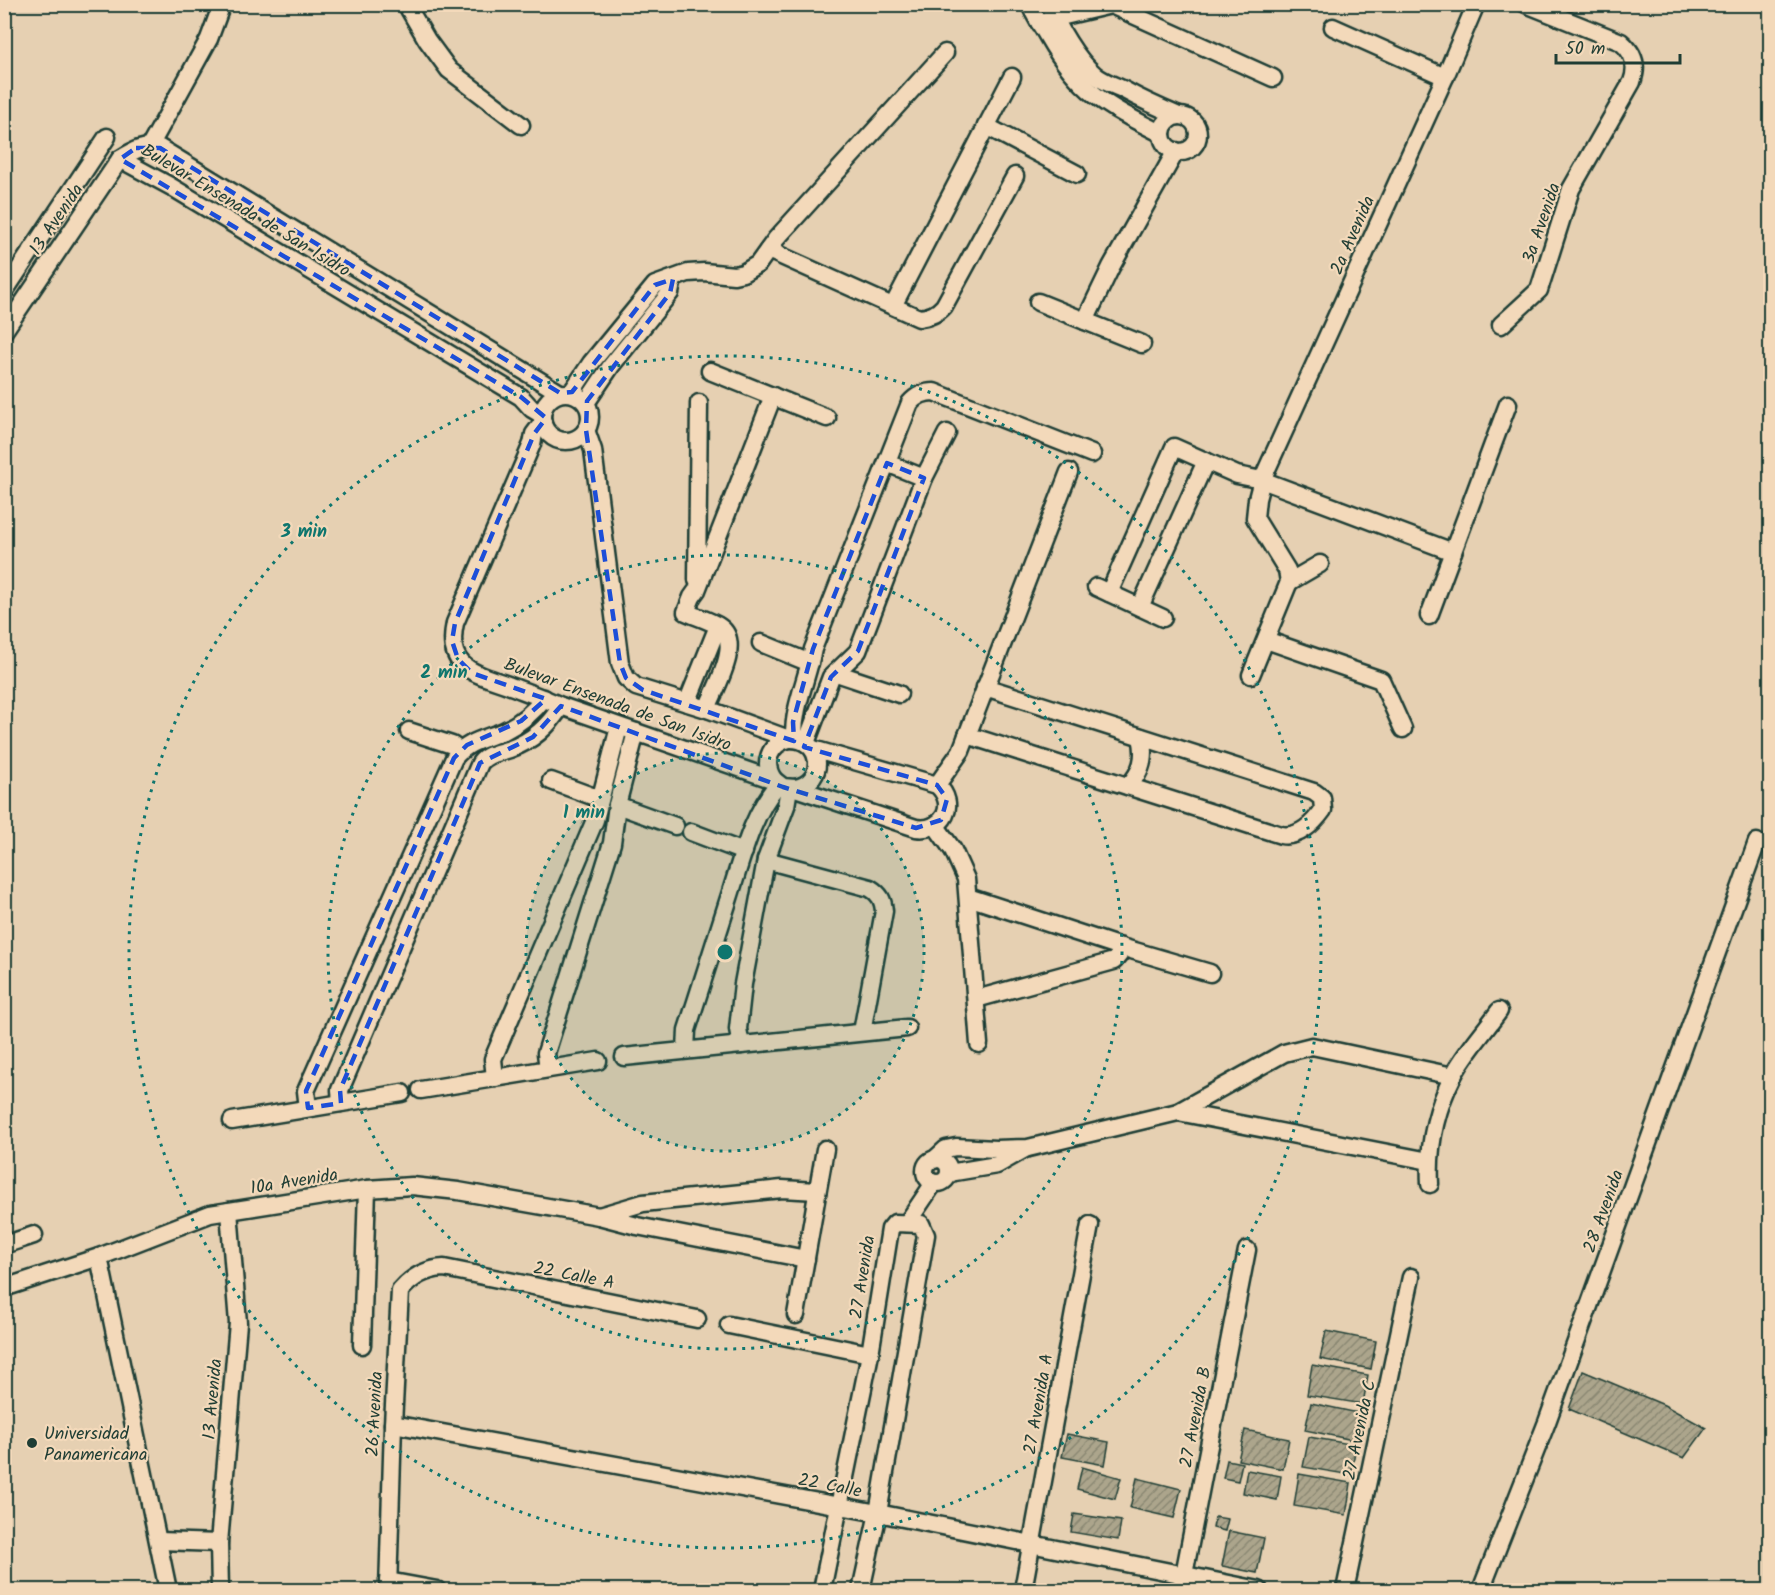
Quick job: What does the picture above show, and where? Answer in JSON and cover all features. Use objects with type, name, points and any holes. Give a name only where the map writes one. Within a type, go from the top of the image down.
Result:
[{"type":"street","points":[[150,146],[209,39],[222,4]]},
{"type":"street","points":[[406,4],[427,40],[449,70],[521,125]]},
{"type":"street","points":[[1030,4],[1048,15],[1084,64],[1096,76],[1155,106],[1188,118],[1195,124],[1197,138],[1190,148],[1176,151],[1165,143],[1162,134],[1167,122],[1179,116]]},
{"type":"street","name":"2a Avenida","points":[[1290,582],[1287,570],[1255,518],[1262,480],[1476,4]]},
{"type":"street","name":"3a Avenida","points":[[1501,325],[1539,290],[1571,189],[1635,75],[1631,52],[1621,42],[1526,4]]},
{"type":"street","points":[[1048,15],[1105,5],[1118,7],[1273,78]]},
{"type":"street","points":[[1048,15],[1056,52],[1074,77],[1113,109],[1162,134]]},
{"type":"street","points":[[1333,27],[1445,77]]},
{"type":"street","points":[[673,279],[669,293],[611,366],[586,402],[590,419],[586,430],[571,440],[559,440],[548,433],[542,419],[543,409],[549,399],[566,393],[656,285],[673,279],[696,272],[734,275],[743,273],[758,264],[768,250],[945,53]]},
{"type":"street","points":[[893,306],[1012,77]]},
{"type":"street","points":[[986,126],[1077,174]]},
{"type":"street","points":[[4,292],[107,136]]},
{"type":"street","name":"Bulevar Ensenada de San Isidro","points":[[566,393],[160,148],[150,146],[136,148],[120,159],[170,186],[521,397],[542,419],[455,623],[452,641],[458,659],[472,673],[784,785],[916,828],[929,828],[935,825]]},
{"type":"street","points":[[1085,321],[1111,267],[1176,151]]},
{"type":"street","name":"13 Avenida","points":[[4,331],[120,159]]},
{"type":"street","points":[[170,186],[183,162]]},
{"type":"street","points":[[768,250],[919,318],[927,317],[944,306],[1015,176]]},
{"type":"street","points":[[1038,302],[1142,344]]},
{"type":"street","points":[[710,370],[827,418]]},
{"type":"street","points":[[686,1050],[687,1030],[754,822],[768,796],[784,785],[806,784],[814,776],[817,766],[800,743],[793,722],[798,700],[813,649],[910,403],[920,394],[934,392],[1092,453]]},
{"type":"street","points":[[566,393],[586,402]]},
{"type":"street","points":[[707,709],[730,648],[726,632],[686,612],[697,590],[772,396]]},
{"type":"street","points":[[697,590],[699,403]]},
{"type":"street","points":[[1429,616],[1508,404]]},
{"type":"street","name":"Bulevar Ensenada de San Isidro","points":[[586,430],[593,450],[622,671],[626,678],[636,687],[707,709],[800,743],[937,785]]},
{"type":"street","points":[[800,743],[831,677],[858,651],[924,478],[946,433]]},
{"type":"street","points":[[1163,618],[1103,590],[1174,447],[1236,475],[1262,480],[1453,552]]},
{"type":"street","points":[[1140,607],[1206,461]]},
{"type":"street","points":[[887,463],[924,478]]},
{"type":"street","points":[[979,1044],[966,879],[952,850],[935,825],[942,820],[948,807],[945,792],[937,785],[961,750],[1069,472]]},
{"type":"street","points":[[1251,675],[1290,582],[1320,564]]},
{"type":"street","points":[[687,703],[718,626]]},
{"type":"street","points":[[1266,640],[1381,680],[1403,729]]},
{"type":"street","points":[[762,643],[810,663]]},
{"type":"street","points":[[836,673],[899,694]]},
{"type":"street","points":[[967,735],[1285,836],[1300,832],[1323,810],[1322,798],[1314,792],[985,687]]},
{"type":"street","points":[[308,1108],[306,1091],[451,764],[460,751],[475,741],[502,732],[528,716],[544,698]]},
{"type":"street","points":[[341,1103],[340,1090],[480,763],[491,754],[510,749],[533,737],[549,723],[561,706]]},
{"type":"street","points":[[495,1078],[493,1059],[595,820],[620,727]]},
{"type":"street","points":[[409,731],[452,745],[460,751]]},
{"type":"street","points":[[548,1069],[546,1053],[612,843],[617,805],[636,732]]},
{"type":"street","points":[[1128,786],[1134,780],[1142,764],[1141,737]]},
{"type":"street","points":[[741,1045],[738,1029],[743,984],[766,860],[786,806],[784,785],[768,770],[770,753],[778,744],[800,743]]},
{"type":"street","points":[[551,781],[600,799]]},
{"type":"street","points":[[617,805],[744,852]]},
{"type":"street","name":"28 Avenida","points":[[1481,1590],[1547,1422],[1757,842]]},
{"type":"street","points":[[766,860],[870,888],[880,896],[884,911],[862,1032]]},
{"type":"street","points":[[968,897],[1121,947],[1210,973]]},
{"type":"street","points":[[975,999],[1114,962],[1121,947]]},
{"type":"street","points":[[1430,1184],[1429,1161],[1434,1127],[1453,1076],[1499,1011]]},
{"type":"street","points":[[624,1057],[907,1028]]},
{"type":"street","points":[[934,1183],[927,1179],[924,1172],[927,1164],[946,1149],[956,1146],[996,1149],[1028,1148],[1178,1112],[1284,1053],[1312,1046],[1453,1076]]},
{"type":"street","points":[[421,1090],[598,1061]]},
{"type":"street","points":[[232,1121],[402,1093]]},
{"type":"street","points":[[1178,1112],[1429,1161]]},
{"type":"street","points":[[949,1173],[997,1165],[1028,1148]]},
{"type":"street","points":[[796,1315],[825,1149]]},
{"type":"street","points":[[861,1590],[878,1513],[926,1235],[921,1224],[907,1223],[934,1183],[945,1180],[949,1173],[945,1162],[934,1160]]},
{"type":"street","name":"10a Avenida","points":[[4,1288],[99,1257],[210,1214],[367,1189],[412,1186],[599,1216],[637,1226],[806,1259]]},
{"type":"street","points":[[362,1345],[367,1189]]},
{"type":"street","name":"10a Avenida","points":[[599,1216],[643,1203],[782,1189],[817,1191]]},
{"type":"street","name":"13 Avenida","points":[[220,1590],[219,1543],[238,1323],[229,1211]]},
{"type":"street","name":"27 Avenida","points":[[822,1590],[870,1354],[890,1229],[895,1223],[907,1223]]},
{"type":"street","name":"27 Avenida A","points":[[1023,1590],[1090,1224]]},
{"type":"street","points":[[4,1245],[34,1235]]},
{"type":"street","name":"27 Avenida B","points":[[1182,1583],[1247,1250]]},
{"type":"street","points":[[99,1257],[168,1590]]},
{"type":"street","name":"22 Calle A","points":[[444,1268],[697,1319]]},
{"type":"street","name":"26 Avenida","points":[[388,1586],[400,1292],[406,1284],[421,1273],[444,1268]]},
{"type":"street","name":"27 Avenida C","points":[[1345,1590],[1411,1277]]},
{"type":"street","points":[[729,1325],[870,1354]]},
{"type":"street","name":"22 Calle","points":[[393,1424],[1032,1543],[1182,1583],[1258,1590]]},
{"type":"street","points":[[159,1541],[219,1543]]},
{"type":"street","points":[[388,1586],[437,1590]]},
{"type":"highlighted area","points":[[136,148],[160,148],[560,393],[572,392],[655,285],[673,279],[670,293],[587,401],[586,430],[620,663],[626,678],[643,690],[794,741],[793,722],[813,649],[887,463],[924,478],[858,651],[831,677],[804,747],[937,785],[947,799],[941,820],[916,828],[783,787],[561,706],[533,737],[480,763],[340,1090],[341,1103],[308,1108],[306,1091],[454,758],[467,745],[521,721],[546,699],[472,673],[458,659],[452,641],[455,623],[534,434],[546,418],[521,397],[120,159]]},
{"type":"building","points":[[1326,1331],[1376,1341],[1371,1369],[1320,1359]]},
{"type":"building","points":[[1312,1365],[1368,1375],[1363,1404],[1307,1395]]},
{"type":"building","points":[[1583,1371],[1664,1405],[1706,1428],[1684,1458],[1569,1409]]},
{"type":"building","points":[[1311,1403],[1363,1414],[1358,1441],[1305,1430]]},
{"type":"building","points":[[1245,1430],[1289,1439],[1283,1469],[1238,1460]]},
{"type":"building","points":[[1067,1434],[1109,1442],[1105,1465],[1062,1457]]},
{"type":"building","points":[[1309,1437],[1356,1445],[1351,1475],[1303,1467]]},
{"type":"building","points":[[1227,1460],[1242,1463],[1238,1481],[1223,1478]]},
{"type":"building","points":[[1082,1467],[1121,1478],[1115,1499],[1077,1489]]},
{"type":"building","points":[[1247,1470],[1281,1476],[1277,1500],[1243,1493]]},
{"type":"building","points":[[1299,1474],[1351,1483],[1346,1515],[1294,1506]]},
{"type":"building","points":[[1137,1478],[1181,1489],[1174,1518],[1130,1508]]},
{"type":"building","points":[[1074,1514],[1121,1521],[1118,1540],[1071,1532]]},
{"type":"building","points":[[1215,1517],[1228,1519],[1225,1531],[1213,1528]]},
{"type":"building","points":[[1229,1531],[1264,1538],[1257,1573],[1222,1566]]},
{"type":"place","name":"Universidad Panamericana","points":[[32,1443]]}]
